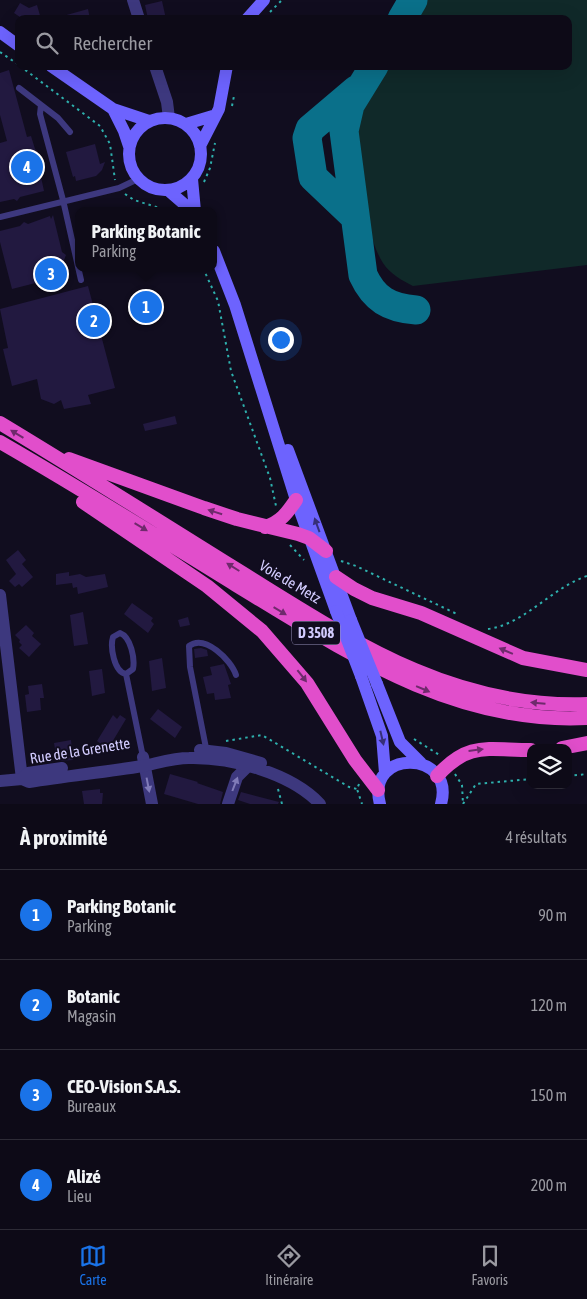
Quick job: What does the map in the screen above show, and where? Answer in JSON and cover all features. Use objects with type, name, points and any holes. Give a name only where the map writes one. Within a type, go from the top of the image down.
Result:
[{"type":"highway","name":"Voie de Metz","points":[[0,423],[299,607],[363,645],[420,673],[456,687],[497,697],[553,704],[587,704]]},
{"type":"highway","name":"Voie de Metz","points":[[0,442],[332,643],[400,679],[446,698],[493,711],[531,717],[587,718]]},
{"type":"highway","points":[[34,444],[107,474],[204,508],[309,538],[328,554]]},
{"type":"highway","points":[[0,446],[207,586],[242,613],[298,671],[321,703],[379,800]]},
{"type":"highway","points":[[265,526],[278,522],[296,500]]},
{"type":"highway","points":[[336,577],[372,598],[421,613],[515,655],[552,665],[587,670]]},
{"type":"highway","points":[[572,746],[587,743]]},
{"type":"highway","points":[[437,776],[453,759],[470,751],[527,750]]},
{"type":"main road","points":[[251,15],[264,0]]},
{"type":"main road","points":[[0,32],[15,43]]},
{"type":"main road","points":[[56,70],[113,110],[149,121],[169,118],[186,124],[197,138],[200,146],[200,163],[192,179],[193,207]]},
{"type":"main road","points":[[200,146],[221,103],[226,70]]},
{"type":"main road","points":[[113,110],[124,131],[129,146],[129,164],[138,179],[147,186],[158,190],[178,188],[192,179]]},
{"type":"main road","points":[[186,124],[216,115]]},
{"type":"main road","points":[[129,146],[133,135],[149,121]]},
{"type":"main road","points":[[169,190],[188,207]]},
{"type":"main road","points":[[217,259],[257,371],[309,538],[382,736],[385,773],[379,800]]},
{"type":"main road","points":[[257,371],[400,742],[421,764],[437,776],[442,788],[440,804]]},
{"type":"main road","points":[[385,773],[402,762],[421,764]]},
{"type":"street","points":[[133,0],[138,15]]},
{"type":"street","points":[[156,70],[168,106],[169,118]]},
{"type":"street","points":[[0,594],[22,779]]},
{"type":"street","name":"Rue de la Grenette","points":[[0,781],[22,779],[28,773],[144,761],[188,749],[292,781],[320,804]]},
{"type":"street","name":"Rue de la Grenette","points":[[207,754],[241,756],[287,771],[308,782],[331,804]]},
{"type":"street","points":[[144,761],[152,804]]},
{"type":"street","points":[[228,804],[237,777],[247,767]]},
{"type":"lane","points":[[19,88],[58,118],[70,132]]},
{"type":"lane","points":[[41,105],[40,114],[75,253]]},
{"type":"lane","points":[[0,217],[63,200],[119,188],[138,179]]},
{"type":"lane","points":[[79,272],[81,280]]},
{"type":"lane","points":[[118,634],[126,636],[129,641],[134,666],[131,672],[126,674],[120,673],[117,668],[112,642],[113,637],[118,634]]},
{"type":"lane","points":[[207,754],[190,667],[189,646],[198,642],[205,643],[230,663],[236,675]]},
{"type":"lane","points":[[126,674],[144,761]]},
{"type":"path","points":[[269,12],[282,0]]},
{"type":"path","points":[[0,52],[15,63]]},
{"type":"path","points":[[24,70],[100,126],[110,144],[114,179]]},
{"type":"path","points":[[123,192],[134,200],[156,207]]},
{"type":"path","points":[[205,272],[218,301],[231,371],[270,478],[276,509]]},
{"type":"path","points":[[328,554],[462,617]]},
{"type":"path","points":[[488,629],[504,627],[570,582],[587,576]]},
{"type":"path","points":[[219,742],[262,735],[349,787],[357,789]]},
{"type":"path","points":[[572,776],[587,774]]},
{"type":"path","points":[[463,804],[476,784],[527,780]]},
{"type":"path","points":[[361,782],[357,789],[362,804]]},
{"type":"green space","points":[[427,0],[587,0],[587,265],[413,286],[393,274],[383,263],[372,239],[357,148],[362,115],[370,95],[384,70],[572,70],[572,15],[418,15]]},
{"type":"building","points":[[162,1],[165,15],[147,15],[145,5]]},
{"type":"building","points":[[20,3],[29,8],[37,5],[40,15],[17,15],[14,13]]},
{"type":"building","points":[[88,9],[89,15],[67,15]]},
{"type":"building","points":[[9,70],[27,137],[31,136],[35,149],[38,152],[37,158],[44,191],[20,197],[17,201],[14,199],[0,202],[0,143],[7,141],[0,115],[0,73]]},
{"type":"building","points":[[95,144],[100,164],[105,162],[102,170],[96,176],[76,181],[75,176],[73,177],[66,152]]},
{"type":"building","points":[[53,215],[62,252],[66,255],[64,260],[67,275],[12,289],[0,242],[0,231],[20,226],[24,222],[28,224],[50,216],[51,219]]},
{"type":"building","points":[[88,286],[115,388],[88,395],[91,404],[64,409],[61,400],[54,404],[41,399],[37,379],[12,386],[3,349],[8,348],[0,309]]},
{"type":"building","points":[[175,416],[177,424],[145,431],[143,424]]},
{"type":"building","points":[[18,550],[26,560],[22,564],[33,577],[22,587],[19,584],[15,587],[9,581],[16,574],[6,560]]},
{"type":"building","points":[[69,572],[69,576],[80,574],[86,577],[105,574],[108,587],[78,594],[77,587],[73,588],[72,583],[56,585],[56,574]]},
{"type":"building","points":[[132,603],[153,618],[151,621],[154,624],[148,633],[124,614]]},
{"type":"building","points":[[83,612],[88,644],[74,646],[70,615]]},
{"type":"building","points":[[188,617],[190,625],[180,627],[178,620]]},
{"type":"building","points":[[26,625],[34,633],[32,636],[41,644],[29,657],[19,648],[22,645],[15,635]]},
{"type":"building","points":[[201,648],[207,650],[208,656],[195,658],[194,649]]},
{"type":"building","points":[[162,658],[166,688],[152,691],[149,661]]},
{"type":"building","points":[[224,664],[231,684],[228,685],[231,698],[215,700],[214,693],[207,694],[203,677],[212,675],[210,667]]},
{"type":"building","points":[[102,669],[105,693],[92,696],[89,671]]},
{"type":"building","points":[[42,684],[44,698],[40,698],[41,710],[27,712],[25,695],[29,694],[28,686]]},
{"type":"building","points":[[158,709],[182,727],[175,738],[150,719]]},
{"type":"building","points":[[113,715],[117,719],[120,715],[126,719],[108,749],[97,741]]},
{"type":"building","points":[[71,740],[73,760],[57,761],[54,743]]},
{"type":"building","points":[[170,774],[223,792],[220,804],[198,804],[164,794]]},
{"type":"building","points":[[100,789],[100,793],[103,793],[102,804],[84,804],[82,791]]},
{"type":"building","points":[[241,792],[279,802],[278,804],[250,804],[238,800]]},
{"type":"taxiway","points":[[404,15],[413,0]]},
{"type":"taxiway","points":[[372,70],[350,105],[344,131],[363,275],[372,290],[384,301],[398,307],[416,310]]},
{"type":"taxiway","points":[[355,217],[313,177],[307,138],[310,129],[356,90]]},
{"type":"place","name":"Alizé","points":[[27,167]]},
{"type":"place","name":"CEO-Vision S.A.S.","points":[[51,274]]},
{"type":"place","name":"Parking Botanic","points":[[146,307]]},
{"type":"place","name":"Botanic","points":[[94,321]]}]
